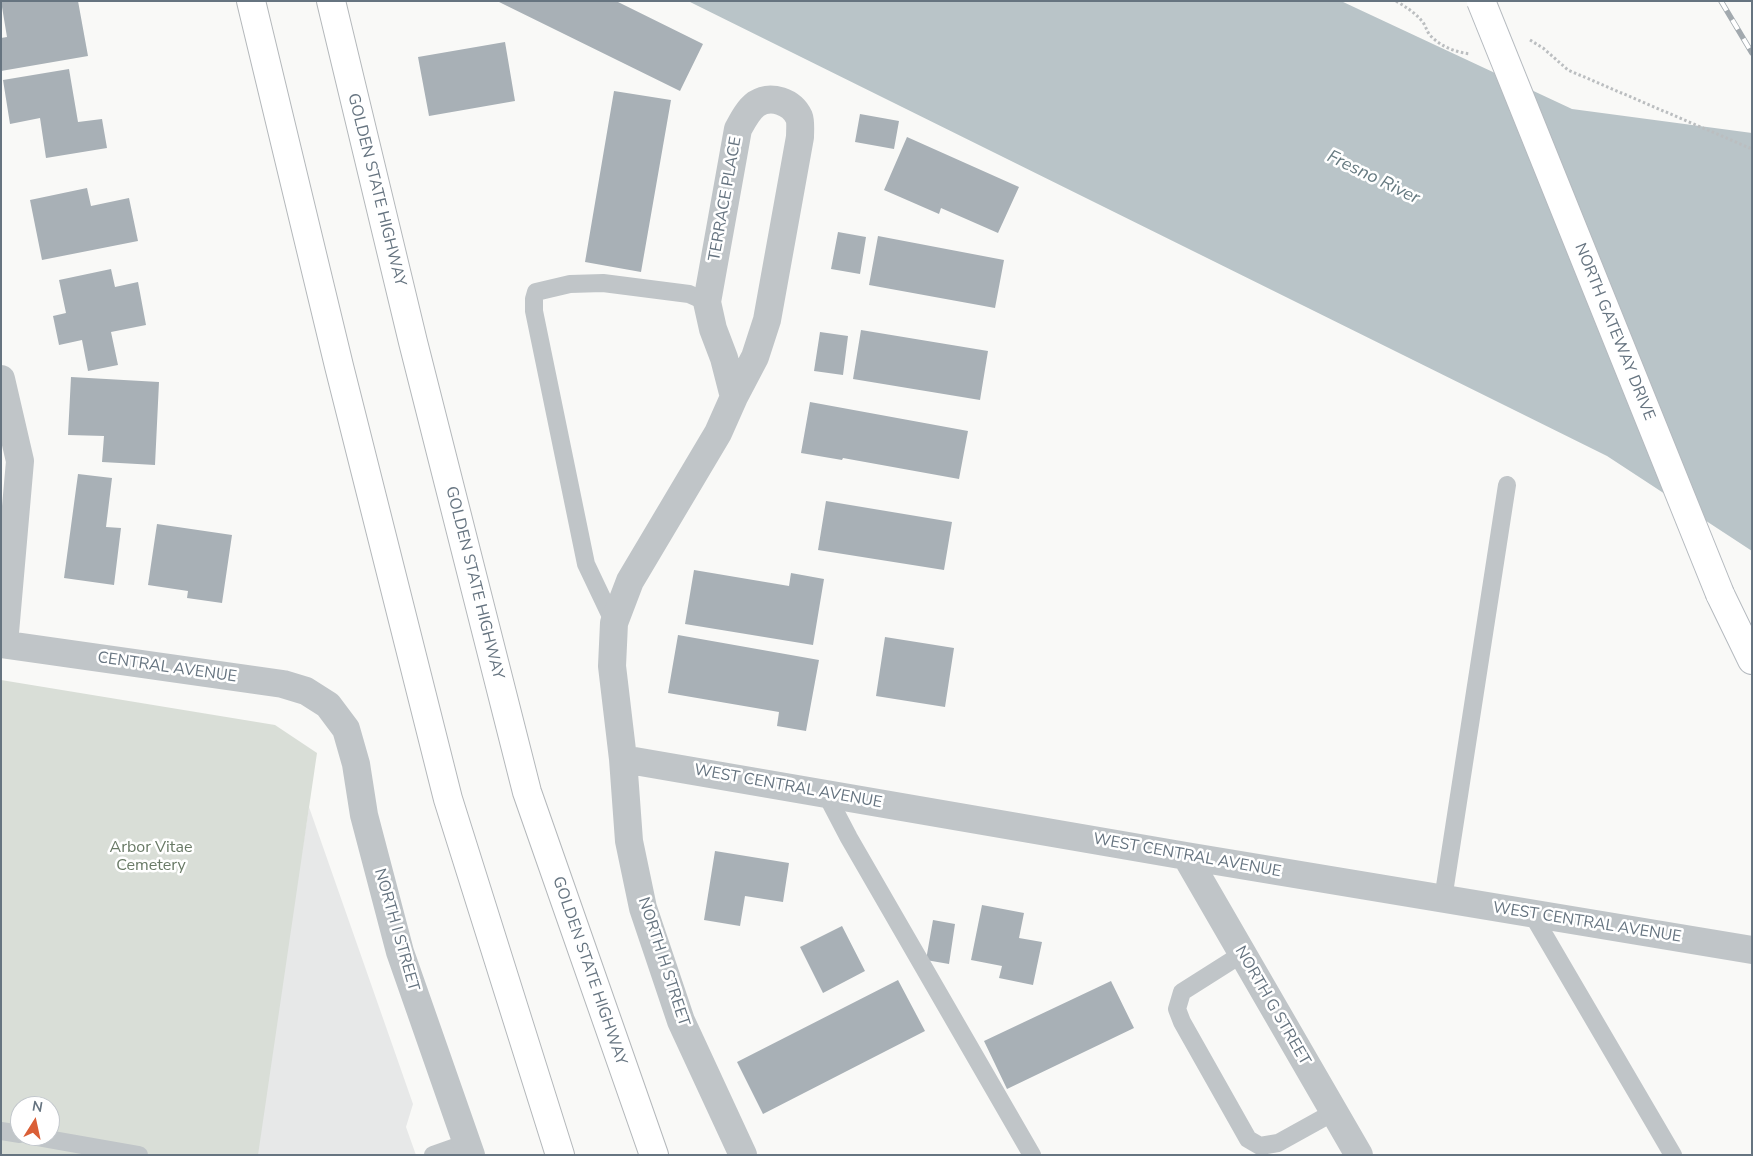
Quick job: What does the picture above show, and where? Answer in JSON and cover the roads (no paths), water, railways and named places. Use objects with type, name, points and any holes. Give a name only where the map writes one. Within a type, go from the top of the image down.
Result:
[{"type":"main road","points":[[251,1],[339,366],[448,799],[560,1155]]},
{"type":"main road","name":"GOLDEN STATE HIGHWAY","points":[[331,1],[411,333],[526,792],[654,1155]]},
{"type":"main road","name":"NORTH GATEWAY DRIVE","points":[[1481,1],[1720,594],[1752,660]]},
{"type":"street","name":"TERRACE PLACE","points":[[623,759],[612,666],[614,622],[630,581],[718,433],[755,357],[767,320],[800,137],[800,118],[790,105],[774,99],[757,103],[746,114],[738,129],[707,302],[713,329],[724,358],[734,397]]},
{"type":"street","points":[[1,379],[20,461],[3,644]]},
{"type":"street","name":"CENTRAL AVENUE","points":[[3,644],[283,684],[306,691],[328,705]]},
{"type":"street","name":"NORTH I STREET","points":[[328,705],[346,730],[356,764],[364,816],[400,952],[469,1149]]},
{"type":"street","name":"WEST CENTRAL AVENUE","points":[[623,759],[1186,856],[1752,950]]},
{"type":"street","name":"NORTH H STREET","points":[[623,759],[629,841],[643,908],[681,1021],[743,1155]]},
{"type":"street","name":"NORTH G STREET","points":[[1186,856],[1359,1155]]},
{"type":"lane","points":[[614,622],[586,564],[534,311],[536,292],[570,284],[603,282],[689,294],[707,302]]},
{"type":"lane","points":[[1443,899],[1507,486]]},
{"type":"lane","points":[[826,794],[849,838],[1032,1155]]},
{"type":"lane","points":[[1532,914],[1673,1155]]},
{"type":"lane","points":[[1242,954],[1182,992],[1177,1008],[1182,1022],[1248,1139],[1260,1146],[1278,1143],[1334,1112]]},
{"type":"lane","points":[[60,1141],[139,1155]]},
{"type":"lane","points":[[433,1155],[469,1149]]},
{"type":"water","name":"Fresno River","points":[[688,1],[1341,1],[1572,109],[1752,133],[1752,551],[1607,456]]},
{"type":"railway","points":[[1721,1],[1752,53]]},
{"type":"park label","name":"Arbor Vitae Cemetery","points":[[151,857]]}]
